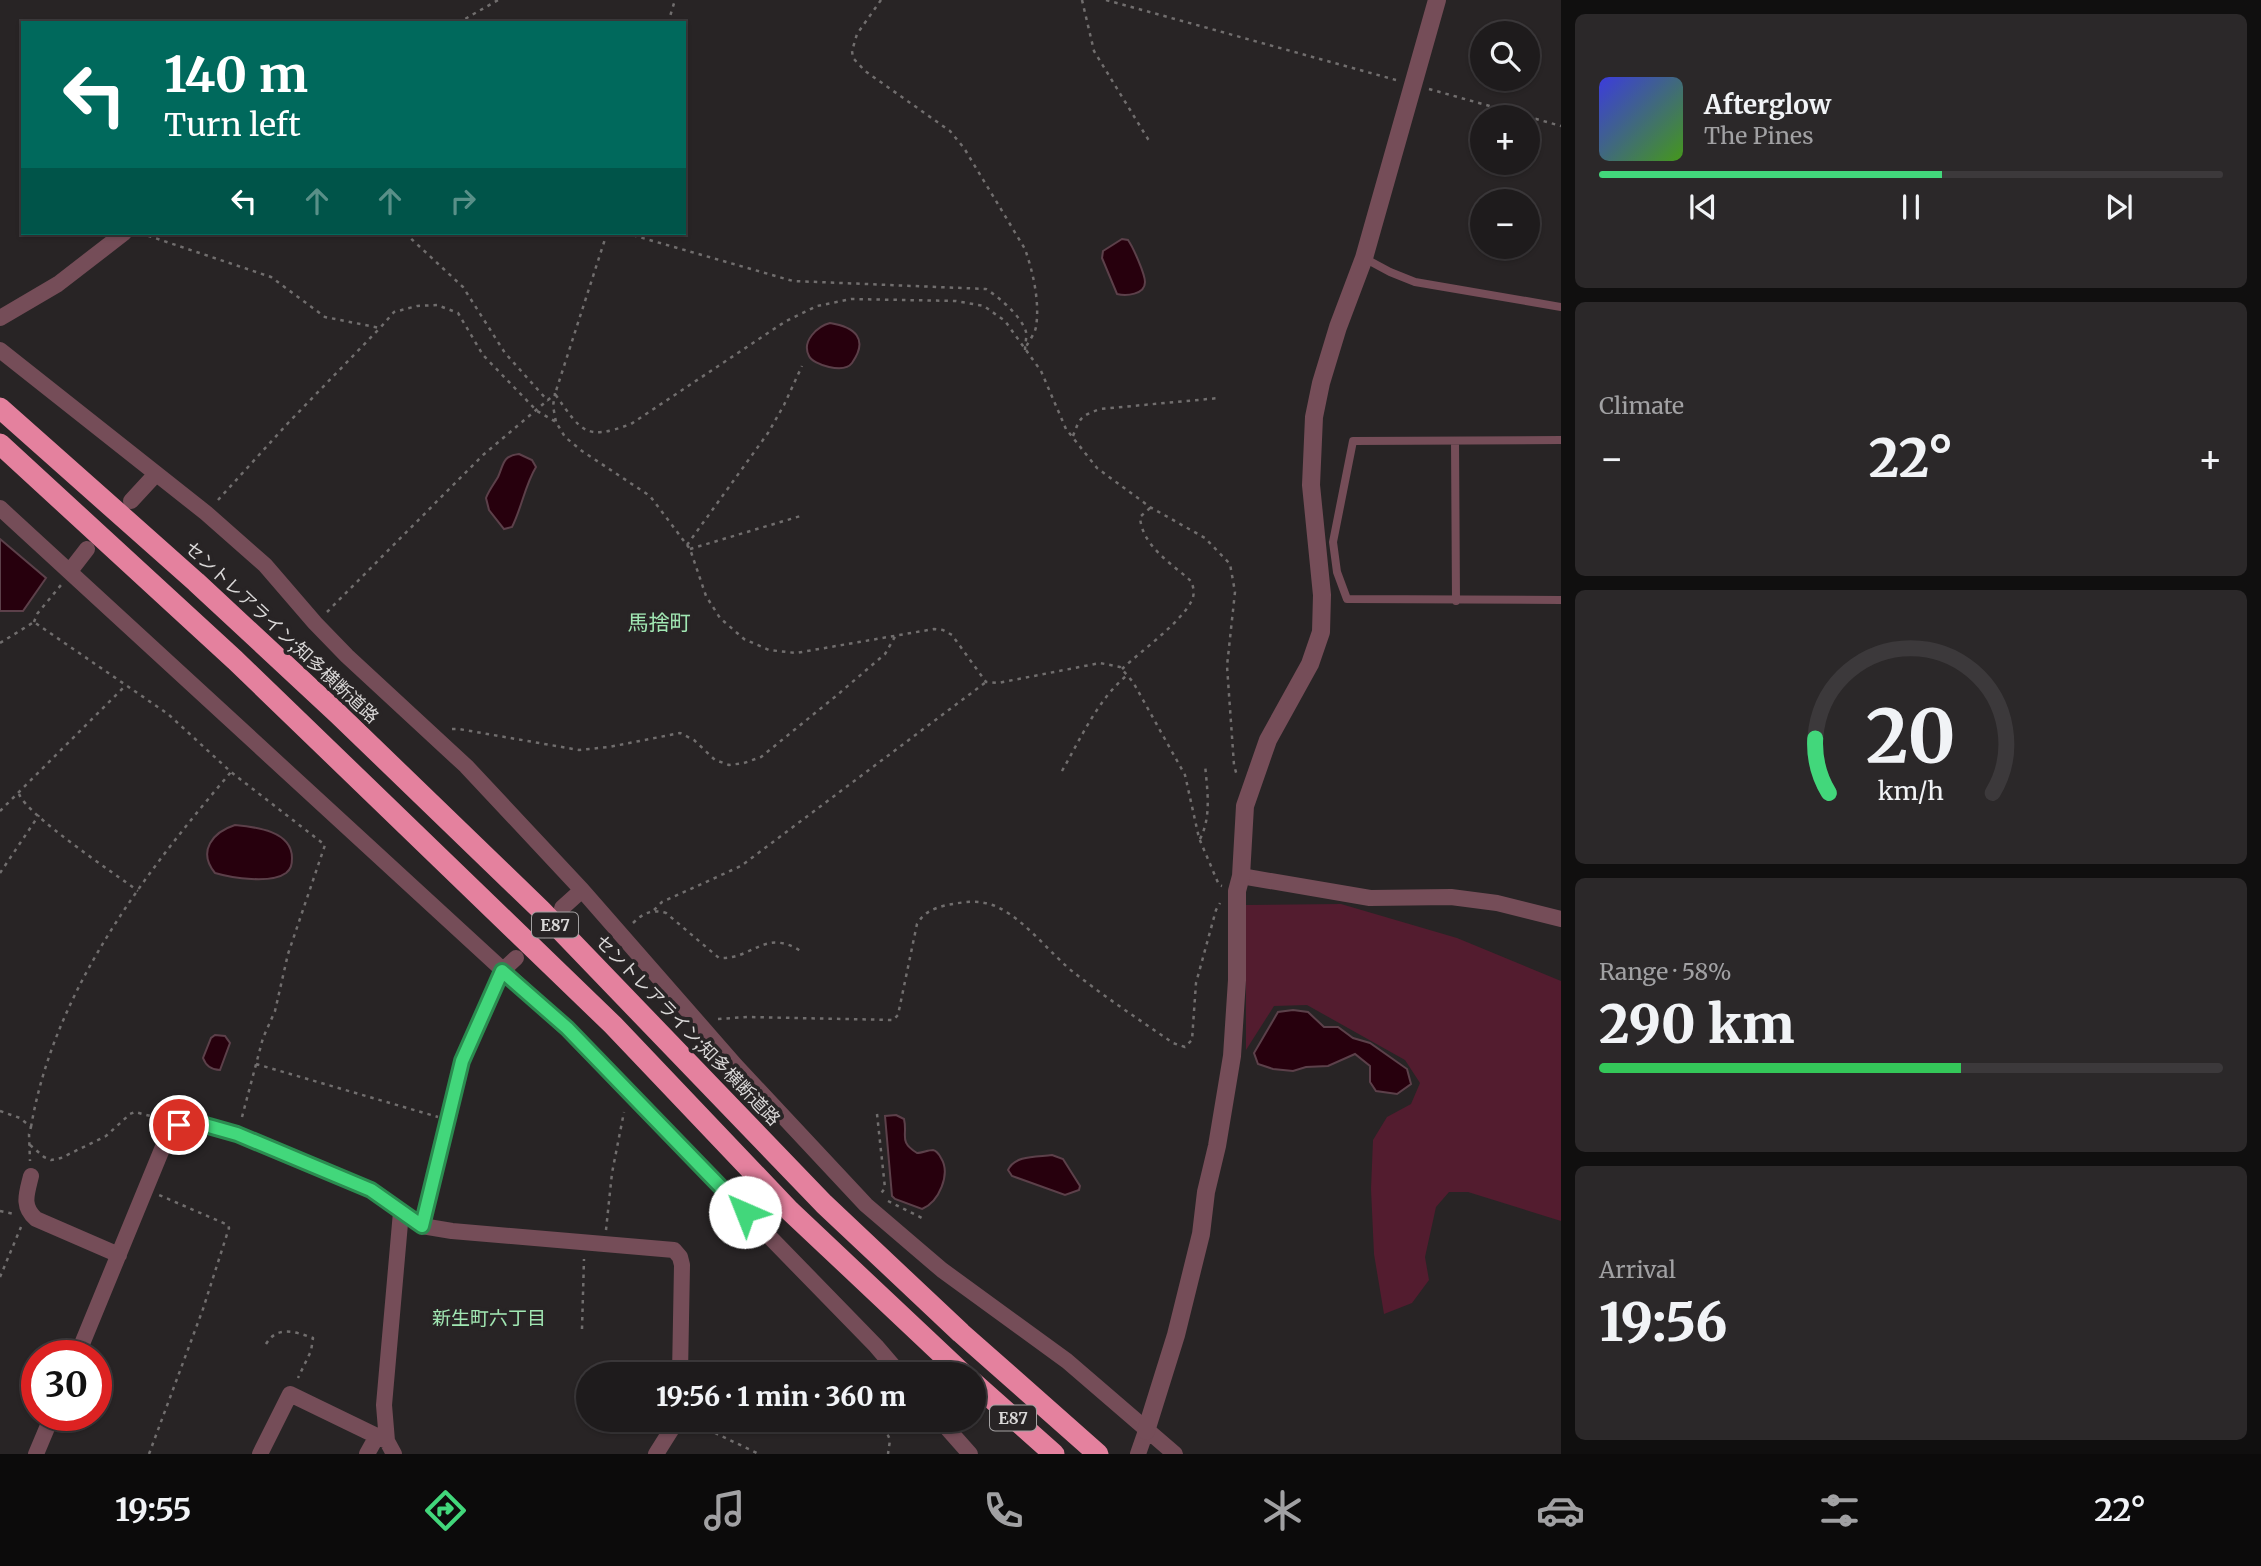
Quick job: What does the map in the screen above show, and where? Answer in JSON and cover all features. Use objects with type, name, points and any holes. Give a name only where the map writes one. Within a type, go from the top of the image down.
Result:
[{"type":"highway","name":"セントレアライン;知多横断道路","points":[[0,408],[196,582],[338,715],[541,910],[824,1203],[961,1333],[1098,1454]]},
{"type":"highway","name":"E87","points":[[0,444],[235,660],[613,1025],[790,1211],[951,1362]]},
{"type":"highway","name":"E87","points":[[986,1394],[1054,1454]]},
{"type":"street","points":[[1138,1454],[1176,1335],[1201,1234],[1206,1192],[1233,1056],[1237,981],[1236,885],[1245,806],[1255,770],[1268,740],[1310,664],[1321,632],[1322,595],[1311,485],[1314,416],[1338,327],[1364,258],[1437,0]]},
{"type":"street","points":[[0,318],[58,284],[121,235]]},
{"type":"street","points":[[0,350],[206,513],[265,565],[315,623],[466,766],[582,890],[699,1026],[866,1205],[942,1270],[1066,1362],[1175,1454]]},
{"type":"street","points":[[131,501],[155,475]]},
{"type":"street","points":[[0,508],[567,1028],[890,1362]]},
{"type":"street","points":[[70,571],[87,549]]},
{"type":"street","points":[[1236,885],[1370,898],[1451,897],[1497,903],[1561,919]]},
{"type":"street","points":[[562,908],[582,890]]},
{"type":"street","points":[[502,971],[516,958]]},
{"type":"street","points":[[84,1340],[167,1138],[179,1125],[198,1123],[237,1134],[371,1190],[422,1226],[452,1231],[674,1250],[680,1257],[680,1362]]},
{"type":"street","points":[[31,1176],[25,1200],[30,1213],[36,1219],[119,1255]]},
{"type":"street","points":[[386,1444],[384,1405],[401,1212]]},
{"type":"street","points":[[260,1454],[290,1394],[386,1444]]},
{"type":"street","points":[[36,1454],[46,1431]]},
{"type":"street","points":[[656,1454],[670,1432]]},
{"type":"street","points":[[951,1432],[970,1454]]},
{"type":"street","points":[[367,1454],[386,1444]]},
{"type":"lane","points":[[1364,258],[1415,282],[1561,307]]},
{"type":"lane","points":[[1561,440],[1353,441],[1333,542],[1337,572],[1347,600],[1561,600]]},
{"type":"lane","points":[[1455,441],[1456,601]]},
{"type":"lane","points":[[422,1226],[462,1061],[502,971]]},
{"type":"path","points":[[461,21],[498,0]]},
{"type":"path","points":[[669,21],[674,0]]},
{"type":"path","points":[[881,0],[857,34],[852,51],[853,58],[865,71],[950,131],[964,148],[1025,249],[1036,298],[1036,329],[1025,350]]},
{"type":"path","points":[[1082,0],[1094,51],[1151,144]]},
{"type":"path","points":[[1106,0],[1561,126]]},
{"type":"path","points":[[146,235],[271,276],[325,317],[380,328]]},
{"type":"path","points":[[407,235],[463,287],[505,353],[548,401]]},
{"type":"path","points":[[606,235],[555,394],[553,406],[556,422],[565,437],[650,496],[690,549],[706,596],[720,618],[744,639],[769,650],[796,653],[934,629],[943,630],[951,635],[986,682]]},
{"type":"path","points":[[632,235],[793,281],[986,289],[1010,308],[1026,332],[1025,350]]},
{"type":"path","points":[[555,394],[580,427],[590,433],[607,433],[631,424],[786,321],[817,306],[851,299],[956,301],[984,306],[1005,321],[1041,371],[1066,429],[1097,468],[1150,507],[1205,538],[1230,564],[1235,592],[1227,666],[1234,765],[1245,806]]},
{"type":"path","points":[[206,513],[394,312],[417,306],[437,305],[458,313],[484,355],[537,411],[556,422]]},
{"type":"path","points":[[687,545],[768,433],[802,366]]},
{"type":"path","points":[[315,623],[484,455],[555,394]]},
{"type":"path","points":[[1072,437],[1079,420],[1084,415],[1100,409],[1219,398]]},
{"type":"path","points":[[1122,669],[1166,630],[1191,602],[1194,589],[1192,581],[1150,545],[1141,529],[1140,517],[1150,507]]},
{"type":"path","points":[[690,549],[804,515]]},
{"type":"path","points":[[0,643],[34,622],[70,571]]},
{"type":"path","points":[[34,622],[168,715],[232,772],[325,845],[288,954],[275,1011],[263,1038],[237,1134]]},
{"type":"path","points":[[435,737],[446,730],[459,729],[579,750],[680,733],[695,740],[715,760],[729,765],[744,763],[761,757],[836,696],[885,654],[896,635]]},
{"type":"path","points":[[621,935],[637,919],[654,910],[662,902],[741,866],[986,682],[1100,663],[1120,667],[1133,682],[1185,775],[1200,840],[1219,885],[1236,885]]},
{"type":"path","points":[[1062,771],[1100,705],[1126,675]]},
{"type":"path","points":[[0,811],[126,685]]},
{"type":"path","points":[[1200,840],[1206,828],[1208,799],[1205,764]]},
{"type":"path","points":[[31,1176],[31,1127],[39,1086],[62,1026],[88,970],[138,891],[187,824],[232,772]]},
{"type":"path","points":[[19,792],[24,803],[67,839],[138,891]]},
{"type":"path","points":[[0,873],[39,815]]},
{"type":"path","points":[[699,1026],[717,1019],[747,1017],[893,1020],[898,1015],[917,924],[922,915],[964,902],[986,903],[1004,911],[1076,974],[1174,1043],[1185,1047],[1192,1040],[1196,983],[1216,910],[1236,885]]},
{"type":"path","points":[[654,910],[666,913],[719,958],[729,959],[768,942],[794,947],[802,952]]},
{"type":"path","points":[[256,1064],[448,1120]]},
{"type":"path","points":[[604,1243],[622,1115],[634,1097]]},
{"type":"path","points":[[0,1111],[20,1118],[31,1127]]},
{"type":"path","points":[[30,1145],[51,1160],[61,1158],[106,1136],[135,1112],[167,1121],[177,1128]]},
{"type":"path","points":[[866,1205],[885,1188],[877,1114]]},
{"type":"path","points":[[146,1189],[228,1225],[229,1228],[203,1309],[149,1454]]},
{"type":"path","points":[[881,1194],[890,1202],[926,1220]]},
{"type":"path","points":[[0,1277],[22,1225]]},
{"type":"path","points":[[582,1329],[584,1242]]},
{"type":"path","points":[[267,1344],[271,1336],[283,1331],[313,1338],[311,1351],[290,1394]]},
{"type":"path","points":[[713,1432],[759,1454]]},
{"type":"path","points":[[887,1432],[890,1440],[888,1454]]},
{"type":"shaded area","points":[[1122,239],[1130,243],[1145,282],[1142,290],[1130,295],[1117,294],[1102,258],[1103,251]]},
{"type":"shaded area","points":[[830,323],[857,335],[857,355],[848,366],[829,367],[809,356],[807,345],[812,335]]},
{"type":"shaded area","points":[[519,454],[532,460],[536,467],[512,527],[504,529],[489,510],[486,498],[504,461]]},
{"type":"shaded area","points":[[0,539],[46,578],[23,611],[0,611]]},
{"type":"shaded area","points":[[235,825],[262,829],[280,836],[290,849],[292,860],[289,870],[279,876],[261,879],[215,873],[207,857],[210,843],[220,832]]},
{"type":"shaded area","points":[[1341,904],[1457,938],[1561,981],[1561,1221],[1468,1192],[1449,1192],[1436,1207],[1425,1257],[1429,1280],[1412,1303],[1384,1314],[1374,1254],[1371,1189],[1373,1140],[1387,1117],[1411,1104],[1420,1083],[1405,1060],[1307,1005],[1274,1006],[1246,1050],[1246,905]]},
{"type":"shaded area","points":[[1278,1012],[1308,1012],[1324,1027],[1338,1027],[1353,1038],[1370,1043],[1407,1069],[1411,1084],[1397,1094],[1376,1091],[1370,1082],[1370,1066],[1355,1054],[1328,1066],[1306,1067],[1293,1071],[1258,1064],[1254,1053]]},
{"type":"shaded area","points":[[215,1035],[225,1036],[230,1043],[220,1070],[210,1067],[203,1058],[211,1038]]},
{"type":"shaded area","points":[[896,1115],[904,1119],[906,1141],[911,1149],[917,1153],[934,1150],[944,1164],[942,1187],[934,1200],[922,1209],[892,1196],[885,1116]]},
{"type":"shaded area","points":[[1052,1155],[1063,1159],[1080,1186],[1079,1190],[1065,1195],[1012,1176],[1008,1170],[1021,1159]]},
{"type":"tunnel","points":[[522,951],[557,913]]},
{"type":"district","name":"馬捨町","points":[[659,622]]},
{"type":"district","name":"新生町六丁目","points":[[489,1318]]},
{"type":"route","points":[[179,1125],[198,1123],[237,1134],[371,1190],[422,1226],[462,1061],[502,971],[567,1028],[745,1212]]}]
